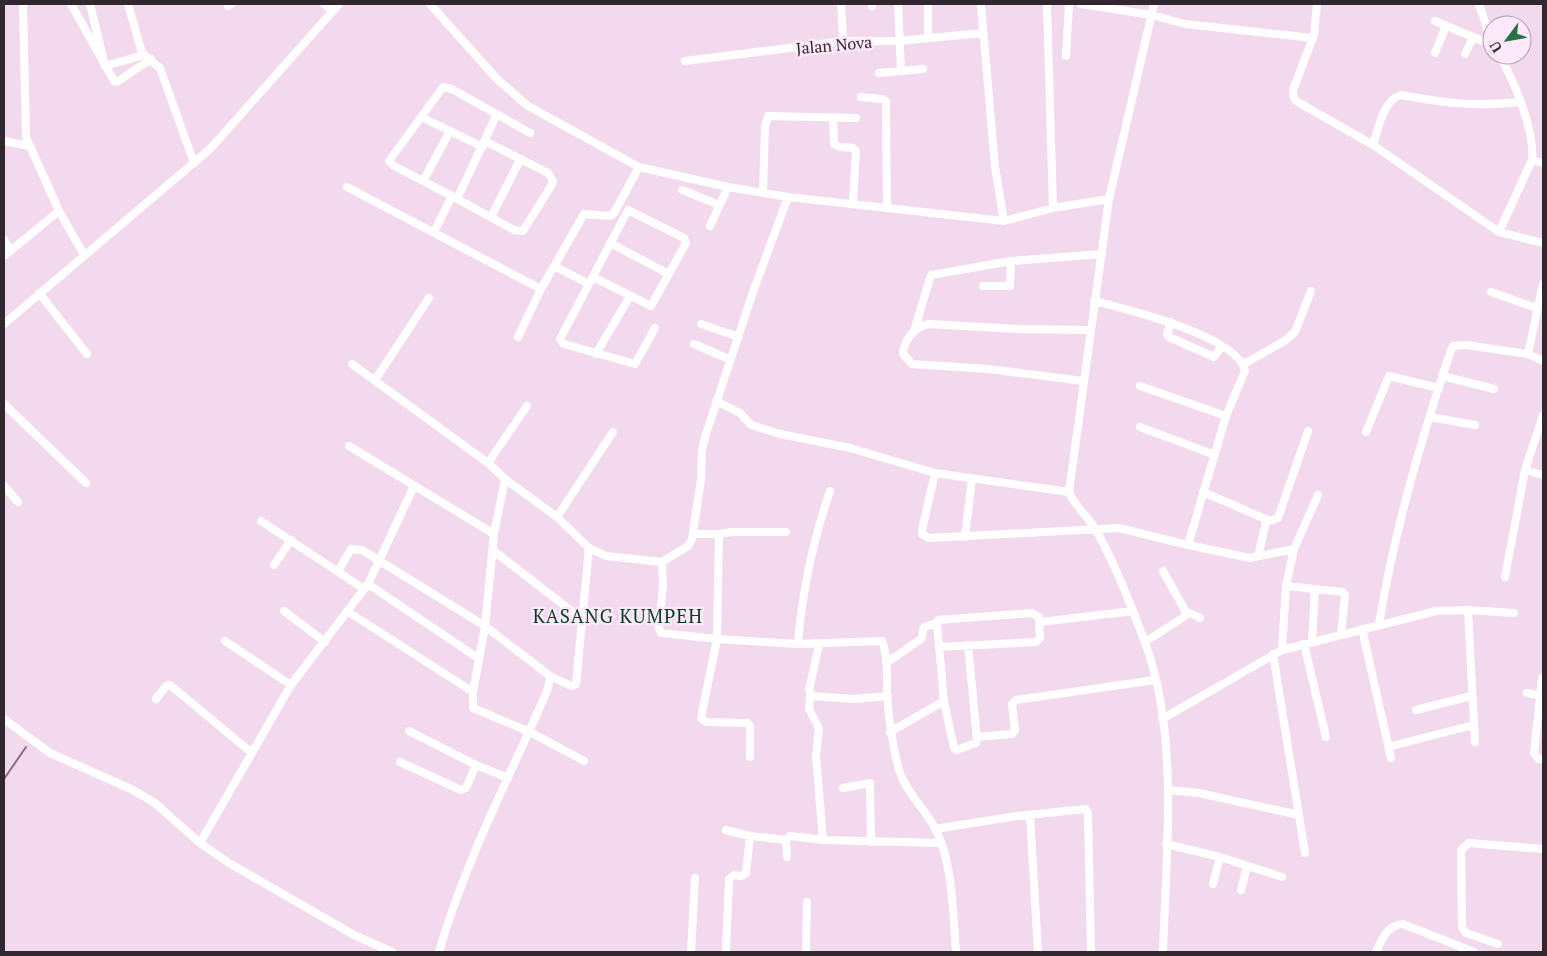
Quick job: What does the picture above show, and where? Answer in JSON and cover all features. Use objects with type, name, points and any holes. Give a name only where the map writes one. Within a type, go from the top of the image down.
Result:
[{"type":"street","points":[[23,4],[26,137],[59,211],[84,255]]},
{"type":"street","points":[[71,4],[110,78],[117,82],[148,57]]},
{"type":"street","points":[[90,4],[105,66]]},
{"type":"street","points":[[128,4],[148,57],[163,75],[194,163]]},
{"type":"street","points":[[324,4],[333,11]]},
{"type":"street","points":[[4,324],[210,149],[339,4]]},
{"type":"street","points":[[430,4],[497,79],[528,106],[639,167],[728,187],[788,197],[1004,221],[1053,208],[1109,199]]},
{"type":"street","points":[[841,4],[842,38],[846,41]]},
{"type":"street","points":[[898,4],[901,71]]},
{"type":"street","points":[[928,4],[928,37]]},
{"type":"street","points":[[981,4],[995,167],[1004,221]]},
{"type":"street","points":[[1047,4],[1053,208]]},
{"type":"street","points":[[1066,56],[1069,4]]},
{"type":"street","points":[[1081,4],[1152,15],[1185,24],[1313,38]]},
{"type":"street","points":[[1154,4],[1109,199],[1089,330],[1069,492],[1096,530],[1145,642],[1155,680],[1162,719],[1168,790],[1163,952]]},
{"type":"street","points":[[1317,4],[1313,38],[1293,90],[1296,101],[1373,145],[1499,232],[1543,243]]},
{"type":"street","points":[[1435,21],[1482,41]]},
{"type":"street","points":[[1435,53],[1446,26]]},
{"type":"street","name":"Jalan Nova","points":[[685,61],[846,41],[899,41],[982,33]]},
{"type":"street","points":[[1466,54],[1474,38]]},
{"type":"street","points":[[105,66],[148,57]]},
{"type":"street","points":[[1499,232],[1532,160],[1533,150],[1530,130],[1503,65]]},
{"type":"street","points":[[879,73],[923,69]]},
{"type":"street","points":[[421,116],[450,131],[548,173],[553,181],[551,186],[523,231],[514,230],[394,166],[390,161],[421,116],[438,92],[447,86],[530,133]]},
{"type":"street","points":[[1373,145],[1388,103],[1395,97],[1401,96],[1452,105],[1491,105],[1519,102]]},
{"type":"street","points":[[861,97],[886,101],[887,207]]},
{"type":"street","points":[[434,232],[484,144],[497,114]]},
{"type":"street","points":[[763,192],[764,126],[768,116],[856,118]]},
{"type":"street","points":[[834,118],[834,144],[840,147],[853,148],[856,151],[853,203]]},
{"type":"street","points":[[423,180],[450,131]]},
{"type":"street","points":[[4,141],[29,146]]},
{"type":"street","points":[[491,217],[520,160]]},
{"type":"street","points":[[1532,160],[1543,163]]},
{"type":"street","points":[[518,336],[554,266],[584,214],[610,216],[614,213],[639,167]]},
{"type":"street","points":[[348,187],[542,289]]},
{"type":"street","points":[[710,226],[728,187]]},
{"type":"street","points":[[682,190],[719,206]]},
{"type":"street","points":[[352,364],[488,462],[505,479],[557,518],[589,548],[610,557],[662,562],[688,546],[693,534],[701,480],[702,450],[716,401],[753,292],[788,197]]},
{"type":"street","points":[[554,266],[591,280],[652,306],[686,240],[631,210],[627,212],[610,243],[591,280],[560,339],[564,344],[635,364],[655,328]]},
{"type":"street","points":[[4,256],[59,211]]},
{"type":"street","points":[[4,240],[11,250]]},
{"type":"street","points":[[610,243],[669,274]]},
{"type":"street","points":[[1083,381],[988,370],[912,364],[903,354],[903,348],[916,328],[930,274],[1011,261],[1102,254]]},
{"type":"street","points":[[983,286],[1010,286],[1011,261]]},
{"type":"street","points":[[1528,354],[1543,284]]},
{"type":"street","points":[[1244,364],[1286,340],[1294,332],[1312,291]]},
{"type":"street","points":[[1492,292],[1537,308]]},
{"type":"street","points":[[39,293],[87,354]]},
{"type":"street","points":[[596,354],[630,296]]},
{"type":"street","points":[[375,380],[429,298]]},
{"type":"street","points":[[1094,301],[1171,322],[1222,346],[1234,353],[1244,364],[1245,371],[1226,416],[1188,545]]},
{"type":"street","points":[[1171,322],[1167,334],[1168,337],[1214,356],[1222,346]]},
{"type":"street","points":[[701,324],[739,337]]},
{"type":"street","points":[[916,328],[928,324],[1019,329],[1089,330]]},
{"type":"street","points":[[694,344],[731,360]]},
{"type":"street","points":[[1379,624],[1390,558],[1442,376],[1453,346],[1466,345],[1528,354],[1543,361]]},
{"type":"street","points":[[1366,432],[1389,376],[1439,388]]},
{"type":"street","points":[[1442,376],[1494,389]]},
{"type":"street","points":[[1140,386],[1226,416]]},
{"type":"street","points":[[716,401],[729,405],[756,427],[850,448],[935,473],[1069,492]]},
{"type":"street","points":[[4,404],[86,483]]},
{"type":"street","points":[[488,462],[527,406]]},
{"type":"street","points":[[1505,577],[1525,470],[1543,415]]},
{"type":"street","points":[[1430,417],[1476,425]]},
{"type":"street","points":[[1140,427],[1215,455]]},
{"type":"street","points":[[1203,492],[1268,520],[1278,518],[1308,431]]},
{"type":"street","points":[[557,518],[613,432]]},
{"type":"street","points":[[349,446],[494,534]]},
{"type":"street","points":[[1525,470],[1543,475]]},
{"type":"street","points":[[935,473],[922,534],[929,538],[1119,528],[1250,558],[1294,549]]},
{"type":"street","points":[[505,479],[494,534],[494,551],[485,626],[472,692],[473,708],[530,732],[584,761]]},
{"type":"street","points":[[964,537],[972,479]]},
{"type":"street","points":[[4,486],[18,502]]},
{"type":"street","points":[[200,843],[291,685],[366,586],[414,486]]},
{"type":"street","points":[[798,644],[801,601],[816,532],[830,491]]},
{"type":"street","points":[[1282,650],[1286,586],[1294,549],[1318,495]]},
{"type":"street","points":[[261,520],[338,571],[366,586],[478,658]]},
{"type":"street","points":[[1258,556],[1268,520]]},
{"type":"street","points":[[693,534],[786,532]]},
{"type":"street","points":[[719,534],[717,639],[701,718],[706,722],[747,723],[750,726],[750,757]]},
{"type":"street","points":[[274,566],[291,540]]},
{"type":"street","points":[[338,571],[351,549],[356,548],[485,626],[550,676],[571,686],[576,684],[589,548]]},
{"type":"street","points":[[494,551],[583,620]]},
{"type":"street","points":[[662,562],[663,584],[659,628],[661,633],[717,639],[819,645],[877,640],[883,645],[886,663],[890,732],[900,771],[909,790],[936,829],[952,902],[956,952]]},
{"type":"street","points":[[1163,571],[1187,614]]},
{"type":"street","points":[[1286,586],[1344,592],[1341,635]]},
{"type":"street","points":[[1315,589],[1308,643],[1326,737]]},
{"type":"street","points":[[1468,610],[1471,696],[1475,742]]},
{"type":"street","points":[[1162,719],[1282,650],[1362,628],[1436,611],[1468,610],[1514,613]]},
{"type":"street","points":[[284,611],[325,642]]},
{"type":"street","points":[[347,611],[472,692]]},
{"type":"street","points":[[1040,622],[1132,611]]},
{"type":"street","points":[[886,663],[921,639],[924,627],[937,623],[940,620],[1032,613],[1037,614],[1040,622],[1040,638],[1036,642],[939,647]]},
{"type":"street","points":[[1145,642],[1187,614],[1194,614],[1200,618]]},
{"type":"street","points":[[937,623],[944,701],[954,748],[957,750],[976,743],[977,737],[968,645]]},
{"type":"street","points":[[1362,628],[1391,758]]},
{"type":"street","points":[[225,641],[291,685]]},
{"type":"street","points":[[819,645],[810,694],[810,714],[818,728],[816,756],[823,840]]},
{"type":"street","points":[[1273,654],[1305,853]]},
{"type":"street","points":[[439,952],[449,915],[530,732],[548,689],[550,676]]},
{"type":"street","points":[[1542,678],[1542,696],[1534,753],[1538,759],[1543,759]]},
{"type":"street","points":[[977,737],[1012,734],[1015,730],[1012,704],[1016,700],[1155,680]]},
{"type":"street","points":[[156,699],[166,686],[170,685],[252,753]]},
{"type":"street","points":[[1527,693],[1542,696]]},
{"type":"street","points":[[810,694],[854,699],[888,696]]},
{"type":"street","points":[[1416,710],[1471,696]]},
{"type":"street","points":[[890,732],[944,701]]},
{"type":"street","points":[[4,719],[50,753],[131,789],[155,803],[200,843],[229,863],[329,920],[392,952]]},
{"type":"street","points":[[1388,747],[1473,725]]},
{"type":"street","points":[[410,731],[476,765],[508,778]]},
{"type":"street","points":[[400,762],[461,790],[466,788],[476,765]]},
{"type":"street","points":[[843,788],[870,783],[871,842]]},
{"type":"street","points":[[1168,790],[1199,794],[1299,815]]},
{"type":"street","points":[[936,829],[1084,808],[1088,811],[1092,952]]},
{"type":"street","points":[[1030,815],[1038,952]]},
{"type":"street","points":[[726,830],[750,836],[786,840],[790,836],[823,840],[940,843]]},
{"type":"street","points":[[726,952],[729,879],[734,875],[742,876],[746,874],[750,836]]},
{"type":"street","points":[[786,840],[787,857]]},
{"type":"street","points":[[1498,944],[1466,932],[1462,927],[1461,850],[1469,843],[1543,849]]},
{"type":"street","points":[[1166,844],[1220,856],[1282,877]]},
{"type":"street","points":[[1213,884],[1220,856]]},
{"type":"street","points":[[1241,890],[1247,866]]},
{"type":"street","points":[[691,952],[696,878]]},
{"type":"street","points":[[806,952],[807,902]]},
{"type":"street","points":[[1376,952],[1386,932],[1392,927],[1403,924],[1474,952]]},
{"type":"waterway","points":[[4,779],[26,747]]},
{"type":"district","name":"KASANG KUMPEH","points":[[618,615]]}]
